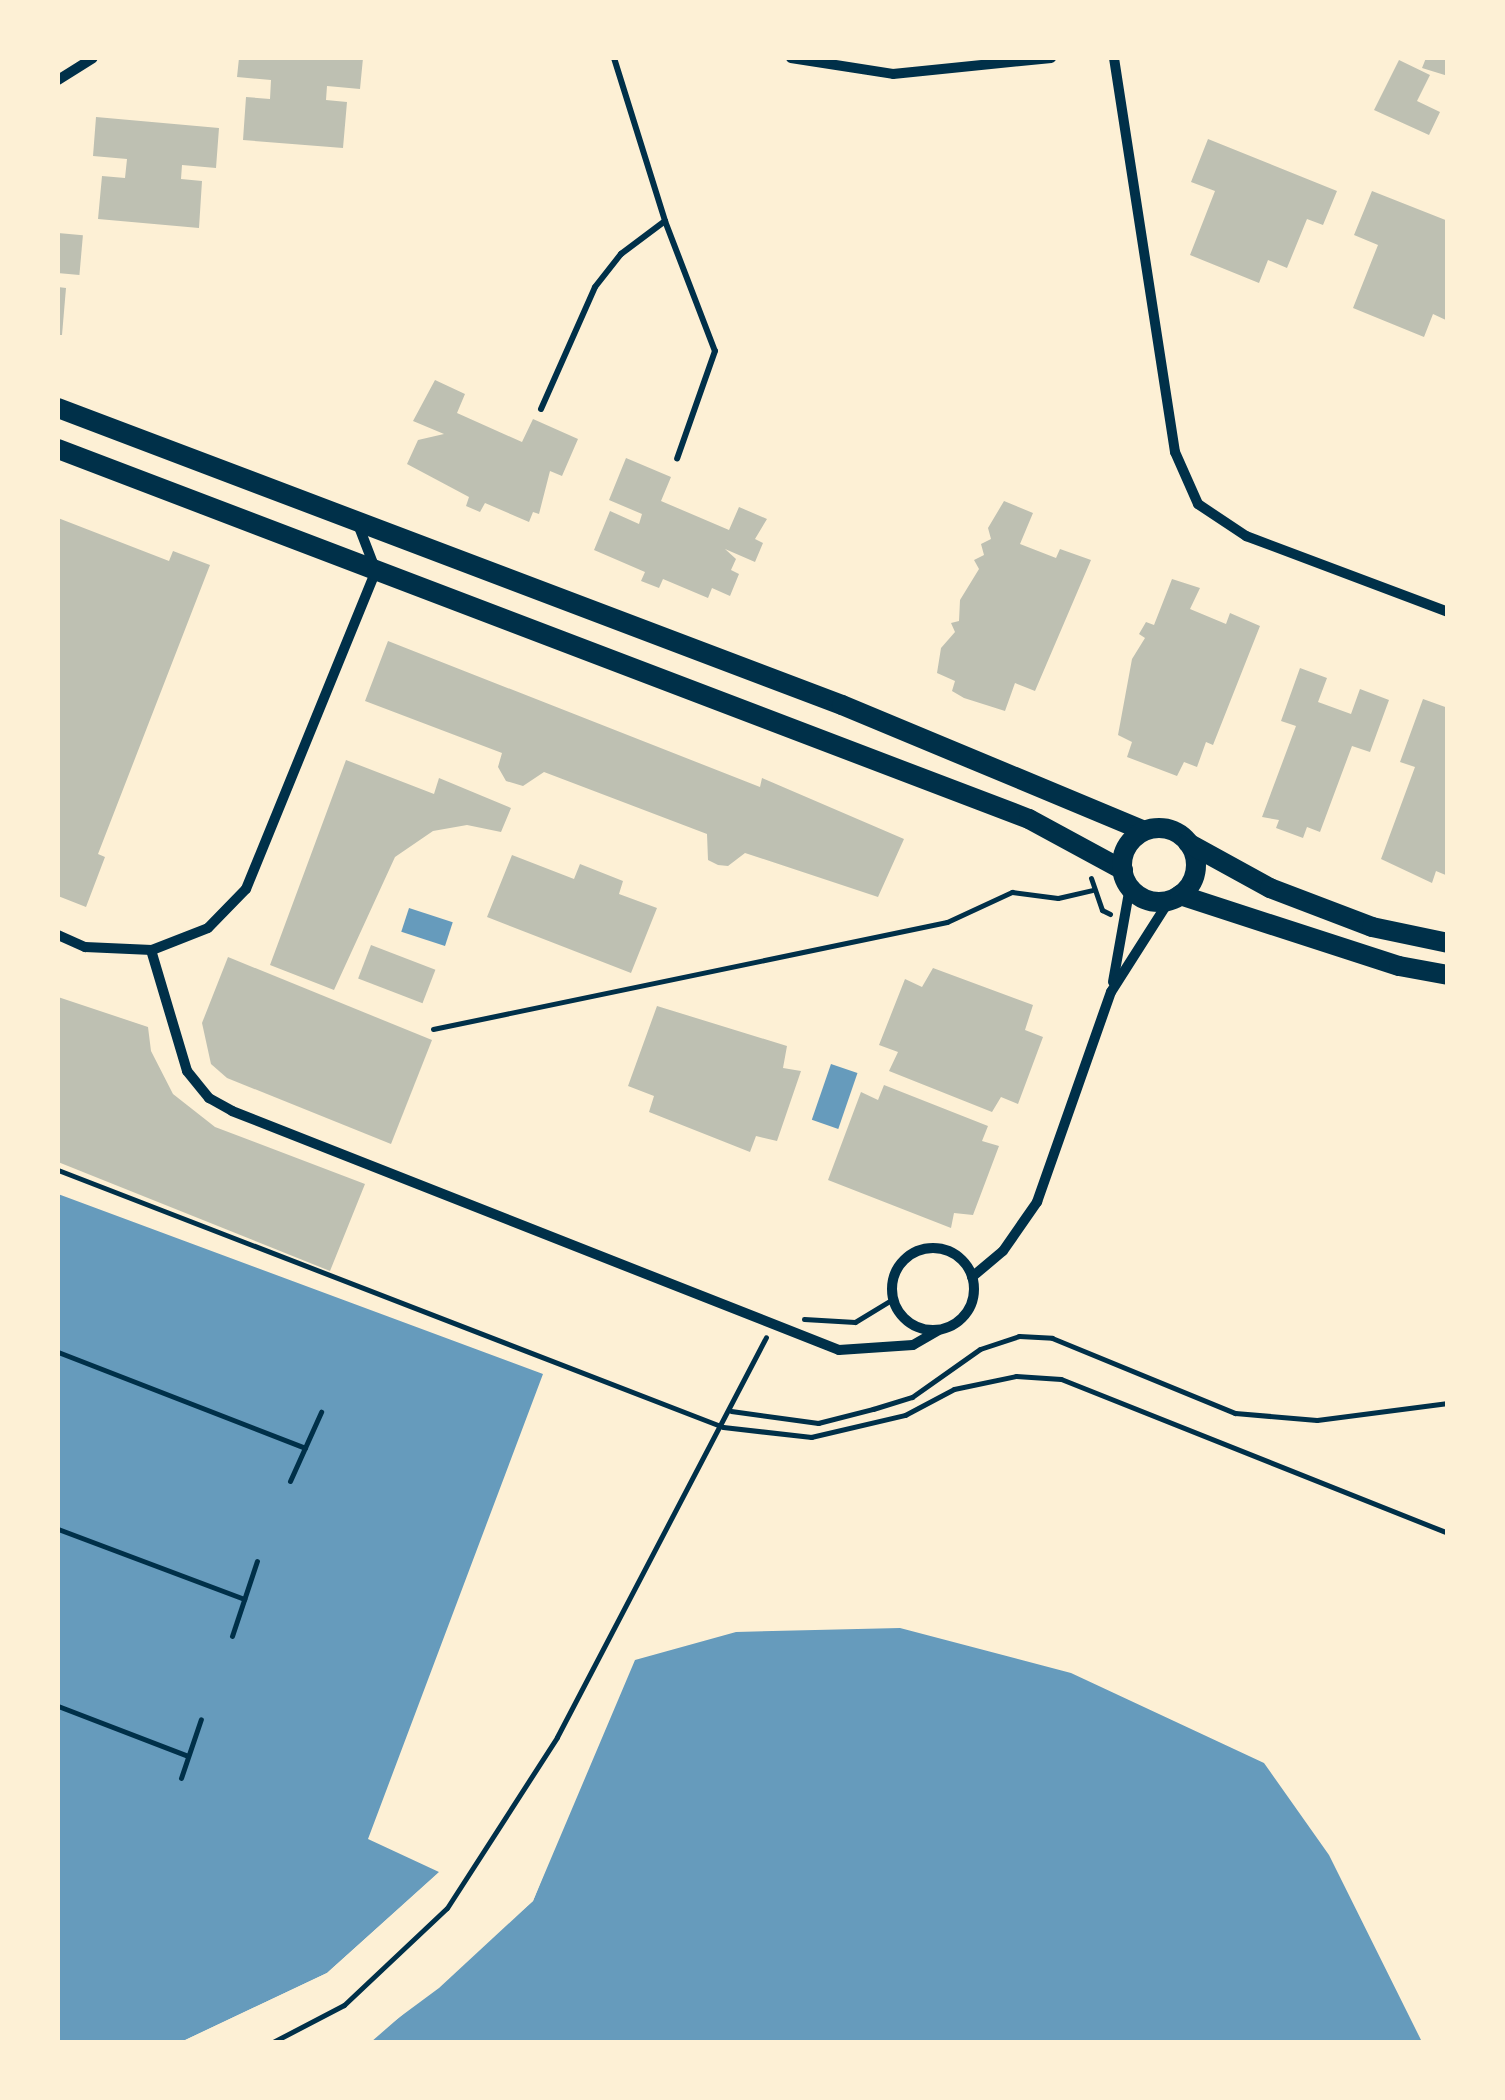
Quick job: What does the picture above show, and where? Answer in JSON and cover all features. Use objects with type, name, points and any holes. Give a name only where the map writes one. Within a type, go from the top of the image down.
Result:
[{"type":"main road","points":[[58,408],[359,527],[842,705],[1144,832],[1168,829],[1287,895],[1372,927],[1448,943]]},
{"type":"main road","points":[[58,449],[1030,819],[1097,851],[1145,899],[1175,898],[1399,966],[1448,975]]},
{"type":"main road","points":[[1126,879],[1127,847],[1144,832]]},
{"type":"main road","points":[[1175,898],[1196,865],[1188,843]]},
{"type":"street","points":[[58,80],[93,58]]},
{"type":"street","points":[[791,58],[893,74],[1051,58]]},
{"type":"street","points":[[1114,58],[1175,452],[1198,504],[1246,536],[1448,612]]},
{"type":"street","points":[[58,936],[85,947],[151,950],[208,928],[246,889],[376,571],[359,527]]},
{"type":"street","points":[[151,950],[174,1040],[187,1072],[210,1098],[773,1326],[838,1350],[874,1352],[913,1345],[967,1311],[972,1277],[1003,1250],[1037,1202],[1111,992],[1126,879]]},
{"type":"street","points":[[1111,992],[1175,898]]},
{"type":"street","points":[[938,1330],[915,1326],[894,1300],[896,1272],[915,1252],[955,1255],[972,1277]]},
{"type":"lane","points":[[614,58],[664,221],[714,351],[677,459]]},
{"type":"lane","points":[[541,409],[573,326],[596,287],[621,254],[664,221]]},
{"type":"path","points":[[1097,851],[1092,890],[1102,910],[1122,920]]},
{"type":"path","points":[[433,1029],[946,922],[1012,892],[1058,898],[1092,890]]},
{"type":"path","points":[[58,1170],[723,1427],[812,1437],[905,1415],[954,1389],[1016,1376],[1061,1379],[1448,1532]]},
{"type":"path","points":[[272,2042],[344,2005],[448,1908],[557,1737],[773,1326],[820,1317],[855,1322],[894,1300]]},
{"type":"path","points":[[731,1411],[818,1423],[873,1409],[912,1397],[980,1349],[1019,1336],[1052,1338],[1235,1413],[1317,1420],[1448,1403]]},
{"type":"path","points":[[58,1352],[305,1448]]},
{"type":"path","points":[[290,1481],[321,1412]]},
{"type":"path","points":[[58,1528],[244,1599]]},
{"type":"path","points":[[232,1636],[257,1561]]},
{"type":"path","points":[[58,1706],[188,1756]]},
{"type":"path","points":[[181,1778],[201,1719]]},
{"type":"water","points":[[409,908],[453,922],[445,946],[401,932]]},
{"type":"water","points":[[831,1064],[857,1073],[838,1129],[812,1120]]},
{"type":"water","points":[[58,1194],[543,1374],[368,1839],[439,1872],[327,1973],[181,2042],[58,2042]]},
{"type":"water","points":[[900,1628],[1071,1673],[1264,1763],[1329,1855],[1422,2042],[371,2042],[533,1901],[635,1660],[736,1632]]},
{"type":"pier","points":[[630,1658],[533,1901],[439,1988],[366,2042],[528,1898]]},
{"type":"pier","points":[[443,1869],[330,1977],[221,2033],[181,2042],[327,1973]]},
{"type":"building","points":[[239,58],[363,58],[360,89],[327,86],[326,100],[347,102],[343,148],[243,140],[246,97],[270,99],[271,80],[237,77]]},
{"type":"building","points":[[1426,58],[1448,58],[1448,76],[1422,68]]},
{"type":"building","points":[[1399,60],[1430,75],[1417,101],[1440,112],[1429,135],[1374,110]]},
{"type":"building","points":[[96,117],[219,128],[216,168],[182,165],[181,179],[202,181],[199,228],[98,219],[102,176],[125,178],[127,159],[93,156]]},
{"type":"building","points":[[1208,139],[1337,191],[1323,225],[1307,219],[1287,268],[1268,260],[1259,283],[1190,255],[1215,191],[1191,182]]},
{"type":"building","points":[[1372,191],[1448,221],[1448,321],[1433,314],[1424,337],[1353,308],[1378,245],[1354,235]]},
{"type":"building","points":[[58,233],[83,235],[79,275],[58,273]]},
{"type":"building","points":[[58,287],[66,288],[62,335],[58,335]]},
{"type":"building","points":[[435,380],[465,394],[457,413],[522,442],[533,419],[578,439],[562,476],[550,471],[539,514],[533,512],[529,522],[485,503],[480,512],[466,506],[469,497],[407,464],[418,440],[444,434],[413,421]]},
{"type":"building","points":[[626,458],[671,477],[661,501],[729,530],[739,507],[767,519],[755,539],[763,543],[755,562],[725,549],[736,559],[731,570],[739,574],[730,596],[712,588],[708,598],[663,579],[659,588],[641,581],[645,572],[594,550],[610,511],[639,524],[642,514],[609,500]]},
{"type":"building","points":[[1004,501],[1033,513],[1020,544],[1056,558],[1060,549],[1091,560],[1035,691],[1015,683],[1005,711],[964,698],[952,691],[955,681],[937,673],[941,648],[955,632],[951,623],[959,621],[960,600],[979,569],[974,560],[984,555],[981,544],[991,539],[988,528]]},
{"type":"building","points":[[58,518],[169,561],[173,551],[210,565],[98,854],[105,857],[86,907],[58,896]]},
{"type":"building","points":[[1172,579],[1200,588],[1190,609],[1226,624],[1230,613],[1260,626],[1213,745],[1206,742],[1197,767],[1184,762],[1177,776],[1127,757],[1132,742],[1118,735],[1132,659],[1145,638],[1139,634],[1146,622],[1154,625]]},
{"type":"building","points":[[388,641],[760,787],[762,778],[904,839],[878,897],[745,853],[728,866],[718,865],[708,860],[707,834],[544,772],[523,786],[506,781],[498,767],[502,753],[365,701]]},
{"type":"building","points":[[1300,668],[1327,678],[1318,702],[1351,714],[1360,689],[1389,700],[1370,752],[1352,746],[1320,832],[1307,827],[1303,838],[1276,828],[1279,820],[1262,817],[1296,726],[1281,721]]},
{"type":"building","points":[[1423,699],[1448,708],[1448,876],[1436,871],[1432,883],[1381,859],[1415,767],[1400,762]]},
{"type":"building","points":[[346,760],[434,794],[439,778],[511,808],[501,832],[467,825],[433,831],[395,857],[334,990],[270,965]]},
{"type":"building","points":[[512,855],[574,879],[580,864],[623,881],[619,894],[657,908],[631,973],[487,917]]},
{"type":"building","points":[[371,945],[435,970],[423,1003],[358,979]]},
{"type":"building","points":[[228,957],[432,1040],[391,1144],[227,1078],[211,1064],[202,1023]]},
{"type":"building","points":[[933,968],[1033,1005],[1025,1030],[1043,1037],[1018,1104],[1001,1097],[992,1112],[889,1071],[898,1052],[879,1045],[905,979],[922,987]]},
{"type":"building","points":[[58,997],[148,1027],[151,1051],[173,1094],[215,1127],[365,1184],[330,1271],[58,1162]]},
{"type":"building","points":[[657,1006],[787,1046],[783,1068],[801,1071],[777,1141],[756,1136],[750,1152],[649,1112],[654,1096],[628,1086]]},
{"type":"building","points":[[884,1085],[988,1126],[982,1141],[999,1146],[973,1215],[954,1213],[951,1228],[828,1180],[861,1092],[878,1100]]}]
